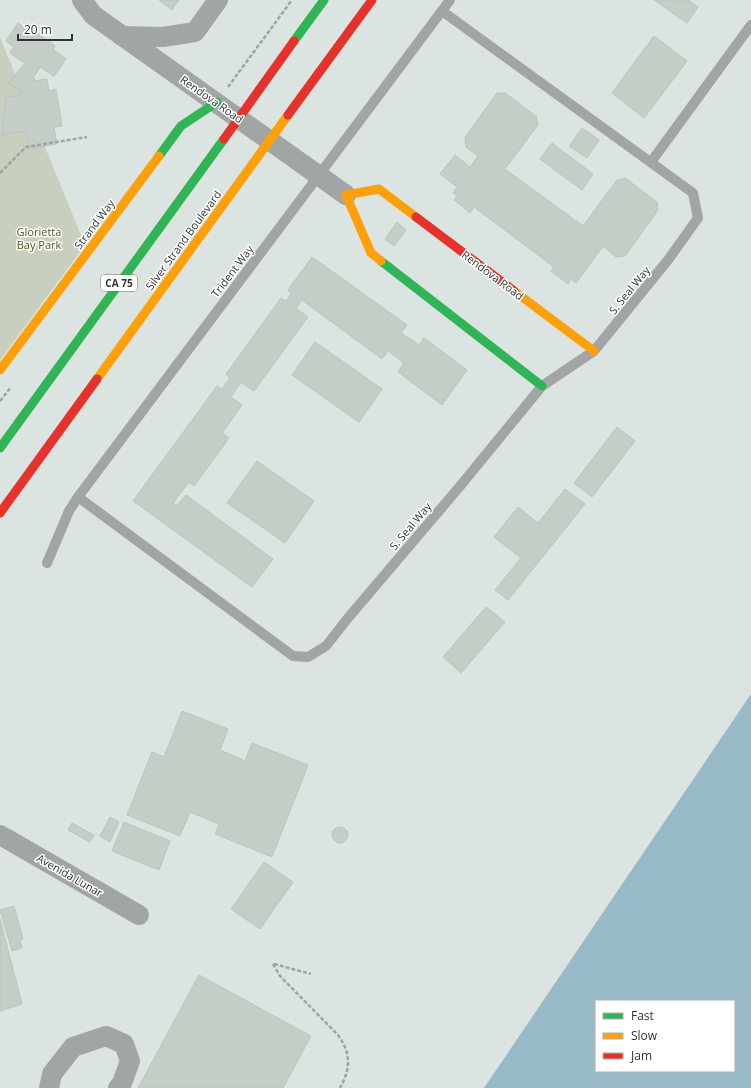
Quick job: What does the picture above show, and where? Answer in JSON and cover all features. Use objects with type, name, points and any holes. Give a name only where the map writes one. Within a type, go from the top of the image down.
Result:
[{"type":"main road","name":"CA 75","points":[[0,448],[324,0]]},
{"type":"main road","name":"Silver Strand Boulevard","points":[[0,513],[372,0]]},
{"type":"main road","name":"Strand Way","points":[[0,370],[181,126],[217,102]]},
{"type":"main road","name":"Rendova Road","points":[[346,195],[379,189],[594,351]]},
{"type":"main road","points":[[346,195],[371,253],[542,386]]},
{"type":"street","name":"Rendova Road","points":[[82,0],[93,15],[346,195]]},
{"type":"street","points":[[122,36],[163,37],[195,32],[218,0]]},
{"type":"street","name":"Avenida Lunar","points":[[0,835],[139,915]]},
{"type":"street","points":[[49,1088],[52,1074],[73,1047],[106,1036],[124,1044],[130,1060],[122,1083],[118,1088]]},
{"type":"lane","name":"Trident Way","points":[[48,563],[69,511],[78,497],[450,0]]},
{"type":"lane","points":[[442,11],[651,162],[751,25]]},
{"type":"lane","name":"S. Seal Way","points":[[78,497],[293,656],[308,657],[326,646],[542,386],[594,351],[668,260],[698,218],[693,193],[651,162]]},
{"type":"path","points":[[0,173],[26,147],[87,137]]},
{"type":"path","points":[[311,974],[273,964],[280,976],[338,1035],[344,1044],[349,1058],[347,1070],[340,1088]]},
{"type":"green space","name":"Glorietta Bay Park","points":[[0,37],[85,245],[0,360]]},
{"type":"water","points":[[751,694],[751,1088],[484,1088]]},
{"type":"building","points":[[159,0],[179,0],[172,10]]},
{"type":"building","points":[[654,0],[688,0],[698,7],[687,23]]},
{"type":"building","points":[[18,23],[31,33],[33,30],[55,46],[53,49],[66,59],[54,76],[40,67],[33,78],[35,79],[33,81],[47,79],[49,91],[56,89],[62,126],[54,127],[57,144],[29,149],[26,131],[2,135],[6,97],[21,95],[20,91],[8,83],[25,63],[10,53],[14,47],[6,41]]},
{"type":"building","points":[[654,36],[687,61],[644,118],[612,93]]},
{"type":"building","points":[[497,93],[505,93],[536,116],[538,125],[505,169],[583,226],[617,180],[625,178],[657,202],[658,210],[625,256],[616,257],[603,246],[576,283],[571,279],[568,284],[551,271],[554,267],[474,207],[470,213],[454,200],[457,196],[453,193],[457,187],[440,174],[455,155],[470,167],[478,156],[466,147],[465,137]]},
{"type":"building","points":[[582,128],[599,140],[587,158],[569,146]]},
{"type":"building","points":[[552,143],[593,174],[582,190],[540,159]]},
{"type":"building","points":[[397,222],[406,230],[394,246],[385,239]]},
{"type":"building","points":[[312,257],[407,325],[401,333],[419,345],[424,338],[467,370],[442,405],[398,372],[404,363],[388,351],[382,359],[302,300],[296,308],[308,317],[254,391],[241,382],[231,397],[242,405],[222,433],[229,438],[194,486],[189,482],[173,503],[177,506],[186,495],[273,559],[252,587],[133,501],[217,386],[222,389],[230,378],[226,374],[281,298],[286,301],[291,294],[288,290]]},
{"type":"building","points":[[315,342],[382,389],[359,422],[292,375]]},
{"type":"building","points":[[617,427],[635,441],[592,497],[574,483]]},
{"type":"building","points":[[257,461],[314,501],[285,543],[227,503]]},
{"type":"building","points":[[565,489],[585,504],[508,600],[495,590],[521,558],[494,537],[518,507],[538,523]]},
{"type":"building","points":[[486,607],[505,622],[461,673],[443,657]]},
{"type":"building","points":[[182,711],[228,729],[220,750],[245,761],[252,743],[308,765],[272,857],[215,834],[219,824],[190,812],[180,836],[127,815],[152,752],[164,757]]},
{"type":"building","points":[[110,817],[119,822],[110,842],[100,836]]},
{"type":"building","points":[[124,822],[170,841],[159,870],[112,851]]},
{"type":"building","points":[[72,823],[94,835],[90,842],[68,830]]},
{"type":"building","points":[[337,827],[343,827],[348,832],[346,841],[343,843],[337,843],[332,838],[332,832]]},
{"type":"building","points":[[264,862],[293,882],[260,929],[231,909]]},
{"type":"building","points":[[14,906],[23,939],[20,940],[22,948],[12,951],[0,910]]},
{"type":"building","points":[[0,919],[22,1004],[0,1011]]},
{"type":"building","points":[[199,975],[311,1036],[283,1088],[138,1088]]},
{"type":"traffic: fast","points":[[294,41],[324,0]]},
{"type":"traffic: fast","points":[[159,156],[181,126],[217,102]]},
{"type":"traffic: fast","points":[[0,448],[224,139]]},
{"type":"traffic: fast","points":[[381,261],[542,386]]},
{"type":"traffic: slow","points":[[97,379],[288,115]]},
{"type":"traffic: slow","points":[[0,370],[159,156]]},
{"type":"traffic: slow","points":[[381,261],[371,253],[346,195],[379,189],[416,217]]},
{"type":"traffic: slow","points":[[514,291],[594,351]]},
{"type":"traffic: jam","points":[[288,115],[372,0]]},
{"type":"traffic: jam","points":[[224,139],[294,41]]},
{"type":"traffic: jam","points":[[416,217],[514,291]]},
{"type":"traffic: jam","points":[[0,513],[97,379]]}]
